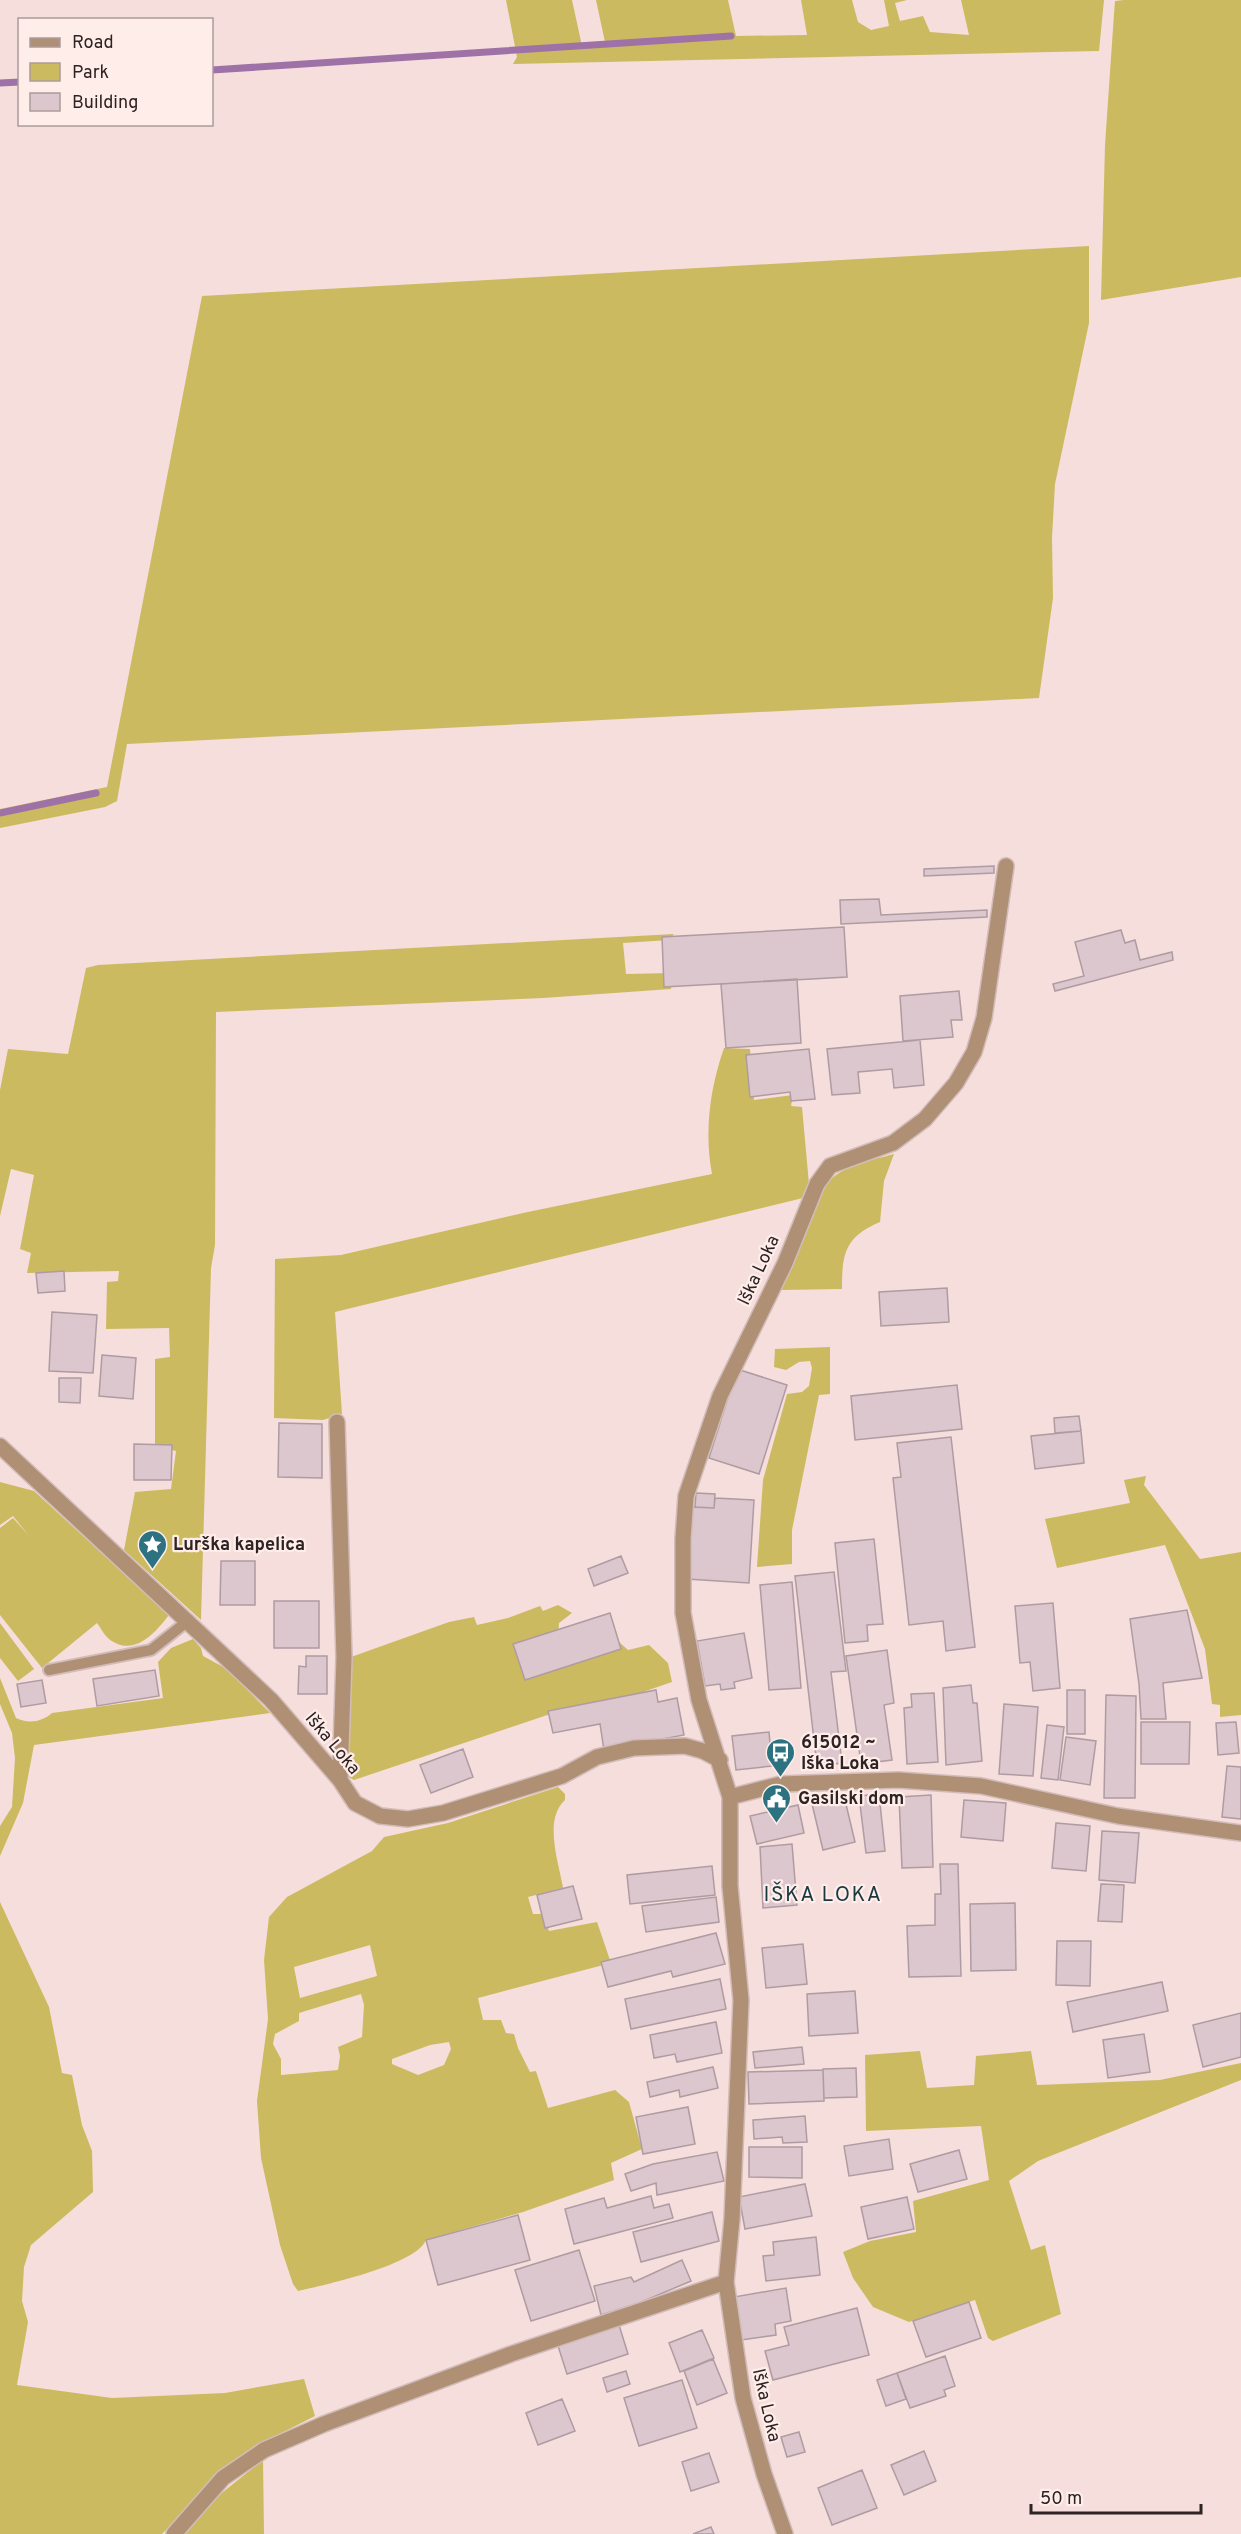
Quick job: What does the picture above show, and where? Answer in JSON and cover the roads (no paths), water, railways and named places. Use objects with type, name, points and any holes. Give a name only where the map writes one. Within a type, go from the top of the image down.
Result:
[{"type":"street","name":"Iška Loka","points":[[785,2534],[764,2474],[743,2398],[726,2282],[732,2218],[741,2000],[730,1886],[730,1797],[699,1700],[683,1613],[682,1539],[686,1496],[720,1396],[785,1263],[817,1184],[830,1166],[893,1143],[925,1119],[956,1083],[974,1052],[984,1018],[1006,866]]},
{"type":"street","points":[[337,1422],[344,1658],[340,1780]]},
{"type":"street","name":"Iška Loka","points":[[0,1446],[189,1620],[271,1700],[340,1780],[355,1803],[380,1816],[408,1819],[443,1813],[562,1776],[597,1757],[634,1748],[685,1746],[703,1751],[720,1760]]},
{"type":"street","points":[[730,1797],[781,1784],[898,1780],[981,1786],[1118,1816],[1241,1833]]},
{"type":"street","points":[[174,2534],[223,2478],[264,2450],[324,2424],[511,2354],[726,2282]]},
{"type":"lane","points":[[49,1670],[151,1650],[189,1620]]},
{"type":"waterway","points":[[213,70],[731,36]]},
{"type":"waterway","points":[[0,83],[18,82]]},
{"type":"waterway","points":[[0,813],[96,793]]},
{"type":"place","name":"Lurška kapelica","points":[[152,1570]]},
{"type":"place","name":"615012 ~ Iška Loka","points":[[780,1778]]},
{"type":"place","name":"Gasilski dom","points":[[777,1824]]},
{"type":"district","name":"IŠKA LOKA","points":[[823,1894]]}]
